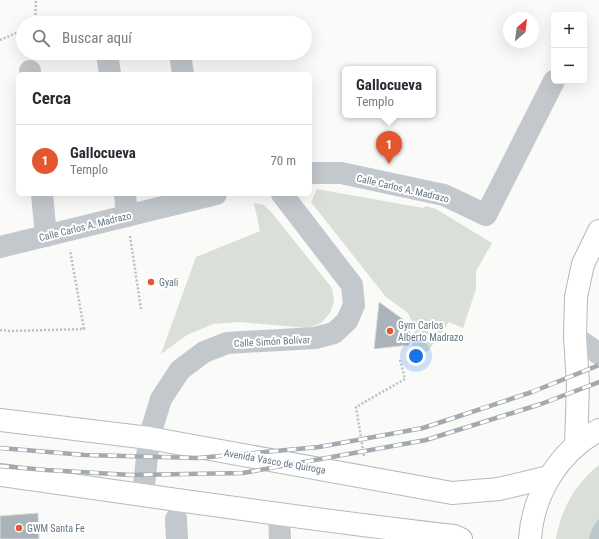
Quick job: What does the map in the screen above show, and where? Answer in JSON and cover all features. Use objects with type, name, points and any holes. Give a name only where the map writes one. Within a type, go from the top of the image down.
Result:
[{"type":"main road","points":[[576,446],[578,384],[575,337],[576,297],[583,264],[599,231]]},
{"type":"main road","name":"Avenida Vasco de Quiroga","points":[[0,420],[149,438],[452,493],[499,489],[549,477]]},
{"type":"main road","points":[[530,539],[531,525],[538,500],[549,477],[561,460],[576,446],[599,430]]},
{"type":"main road","points":[[0,475],[279,515],[454,536],[462,539]]},
{"type":"street","points":[[108,60],[110,72]]},
{"type":"street","points":[[181,60],[182,72]]},
{"type":"street","name":"Calle Carlos A. Madrazo","points":[[312,173],[341,173],[444,195],[486,215],[552,84]]},
{"type":"street","points":[[42,196],[46,236]]},
{"type":"street","points":[[125,196],[127,216]]},
{"type":"street","name":"Calle Carlos A. Madrazo","points":[[0,247],[201,196]]},
{"type":"street","name":"Calle Simón Bolívar","points":[[143,495],[149,438],[161,399],[180,370],[204,352],[228,343],[315,338],[334,333],[348,320],[354,305],[352,286],[284,196]]},
{"type":"street","points":[[575,337],[599,354]]},
{"type":"street","points":[[279,515],[280,539]]},
{"type":"path","points":[[35,16],[36,0]]},
{"type":"path","points":[[0,40],[16,33]]},
{"type":"path","points":[[127,216],[141,309]]},
{"type":"path","points":[[0,330],[84,330],[67,230]]},
{"type":"path","points":[[364,458],[356,407],[405,379],[400,360]]},
{"type":"shaded area","points":[[317,189],[423,208],[426,206],[436,209],[492,243],[476,271],[476,289],[463,328],[449,322],[427,352],[412,346],[415,329],[408,313],[386,297],[311,202]]},
{"type":"shaded area","points":[[254,203],[264,205],[272,213],[332,288],[334,302],[330,313],[321,323],[308,328],[239,322],[213,324],[187,335],[161,354],[196,257],[260,231]]},
{"type":"shaded area","points":[[599,465],[599,519],[592,528],[589,539],[556,539],[561,517],[570,498],[590,472]]},
{"type":"shaded area","points":[[599,519],[599,539],[589,539],[592,528]]},
{"type":"building","points":[[379,302],[404,320],[410,331],[409,345],[374,349]]},
{"type":"building","name":"GWM Santa Fe","points":[[38,513],[39,539],[0,539],[0,516]]},
{"type":"railway","points":[[0,448],[85,455],[198,458],[319,447],[423,428],[532,392],[599,365]]},
{"type":"railway","points":[[0,466],[131,475],[243,473],[426,440],[541,404],[599,382]]},
{"type":"place","name":"Gallocueva","points":[[389,164]]},
{"type":"place","name":"Gyali","points":[[151,282]]},
{"type":"place","name":"Gym Carlos Alberto Madrazo","points":[[390,331]]},
{"type":"place","name":"GWM Santa Fe","points":[[19,528]]}]
